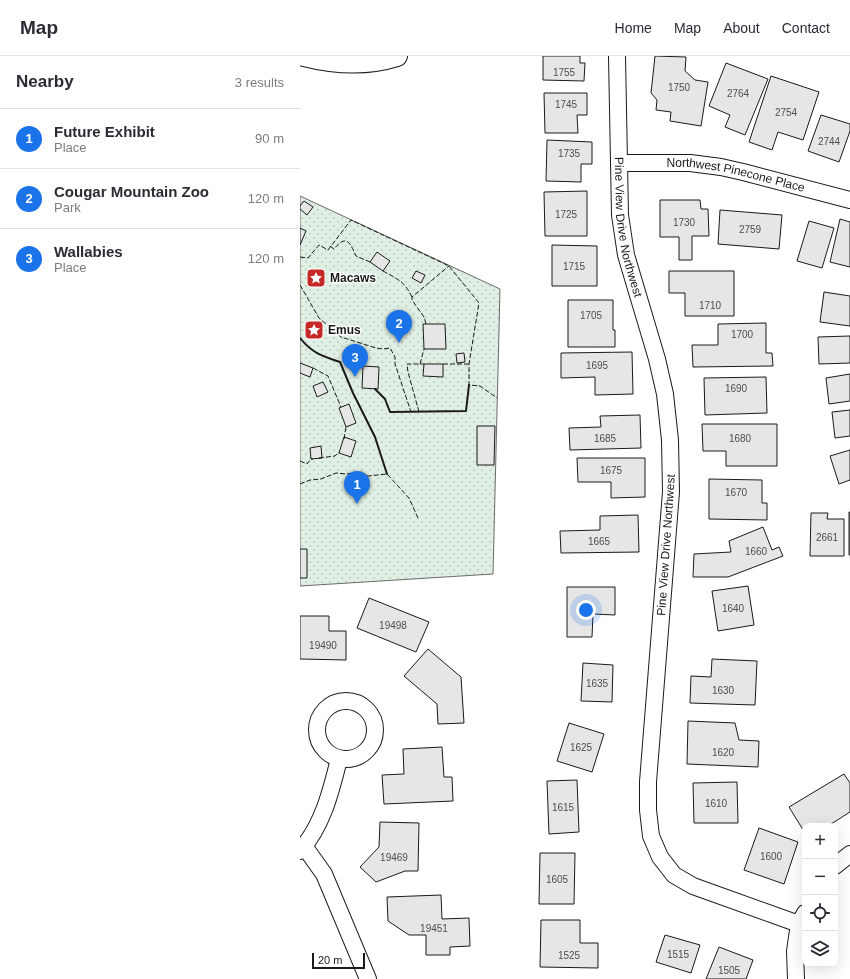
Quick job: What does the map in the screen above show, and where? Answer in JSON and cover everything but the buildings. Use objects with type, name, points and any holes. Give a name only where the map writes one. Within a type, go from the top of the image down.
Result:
[{"type":"street","points":[[304,56],[349,64],[369,63],[396,56]]},
{"type":"street","name":"Pine View Drive Northwest","points":[[617,56],[620,215],[626,255],[657,359],[665,394],[670,440],[671,492],[648,782],[648,810],[651,836],[660,857],[674,875],[693,886],[802,918]]},
{"type":"street","name":"Northwest Pinecone Place","points":[[620,163],[690,164],[721,167],[850,200]]},
{"type":"street","points":[[339,759],[332,789],[320,821],[302,848],[324,874],[368,979]]},
{"type":"street","points":[[838,864],[850,854]]},
{"type":"street","points":[[796,979],[795,951],[802,918]]},
{"type":"green space","points":[[300,196],[500,289],[493,574],[300,586]]},
{"type":"fence","points":[[300,257],[308,258],[319,245],[328,250],[351,220],[449,266],[479,303],[469,364],[469,385],[480,386],[497,398]]},
{"type":"fence","points":[[330,246],[334,249],[338,244],[345,241],[350,244],[356,256],[370,262]]},
{"type":"fence","points":[[426,324],[424,317],[412,300],[412,297],[449,266]]},
{"type":"fence","points":[[383,271],[400,281],[412,297]]},
{"type":"fence","points":[[300,285],[319,318],[341,337],[376,348],[390,348],[395,357],[395,364],[411,412]]},
{"type":"fence","points":[[420,364],[424,349]]},
{"type":"fence","points":[[419,412],[407,364],[424,364]]},
{"type":"fence","points":[[443,364],[469,364]]},
{"type":"fence","points":[[313,368],[328,376],[341,407]]},
{"type":"fence","points":[[344,439],[346,427]]},
{"type":"fence","points":[[319,458],[335,456],[339,452]]},
{"type":"fence","points":[[300,461],[307,464],[311,459],[313,459]]},
{"type":"fence","points":[[300,484],[310,480],[321,479],[336,473],[346,474],[361,472],[368,476],[387,474],[409,498],[418,518]]},
{"type":"wall","points":[[300,338],[304,343],[318,353],[340,362],[353,393],[375,437],[387,474]]},
{"type":"wall","points":[[375,389],[385,399],[390,412],[466,411],[469,385]]},
{"type":"place","name":"Macaws","points":[[316,278]]},
{"type":"place","name":"Emus","points":[[314,330]]},
{"type":"place","name":"Cougar Mountain Zoo","points":[[399,343]]},
{"type":"place","name":"Wallabies","points":[[355,377]]},
{"type":"place","name":"Future Exhibit","points":[[357,504]]}]
